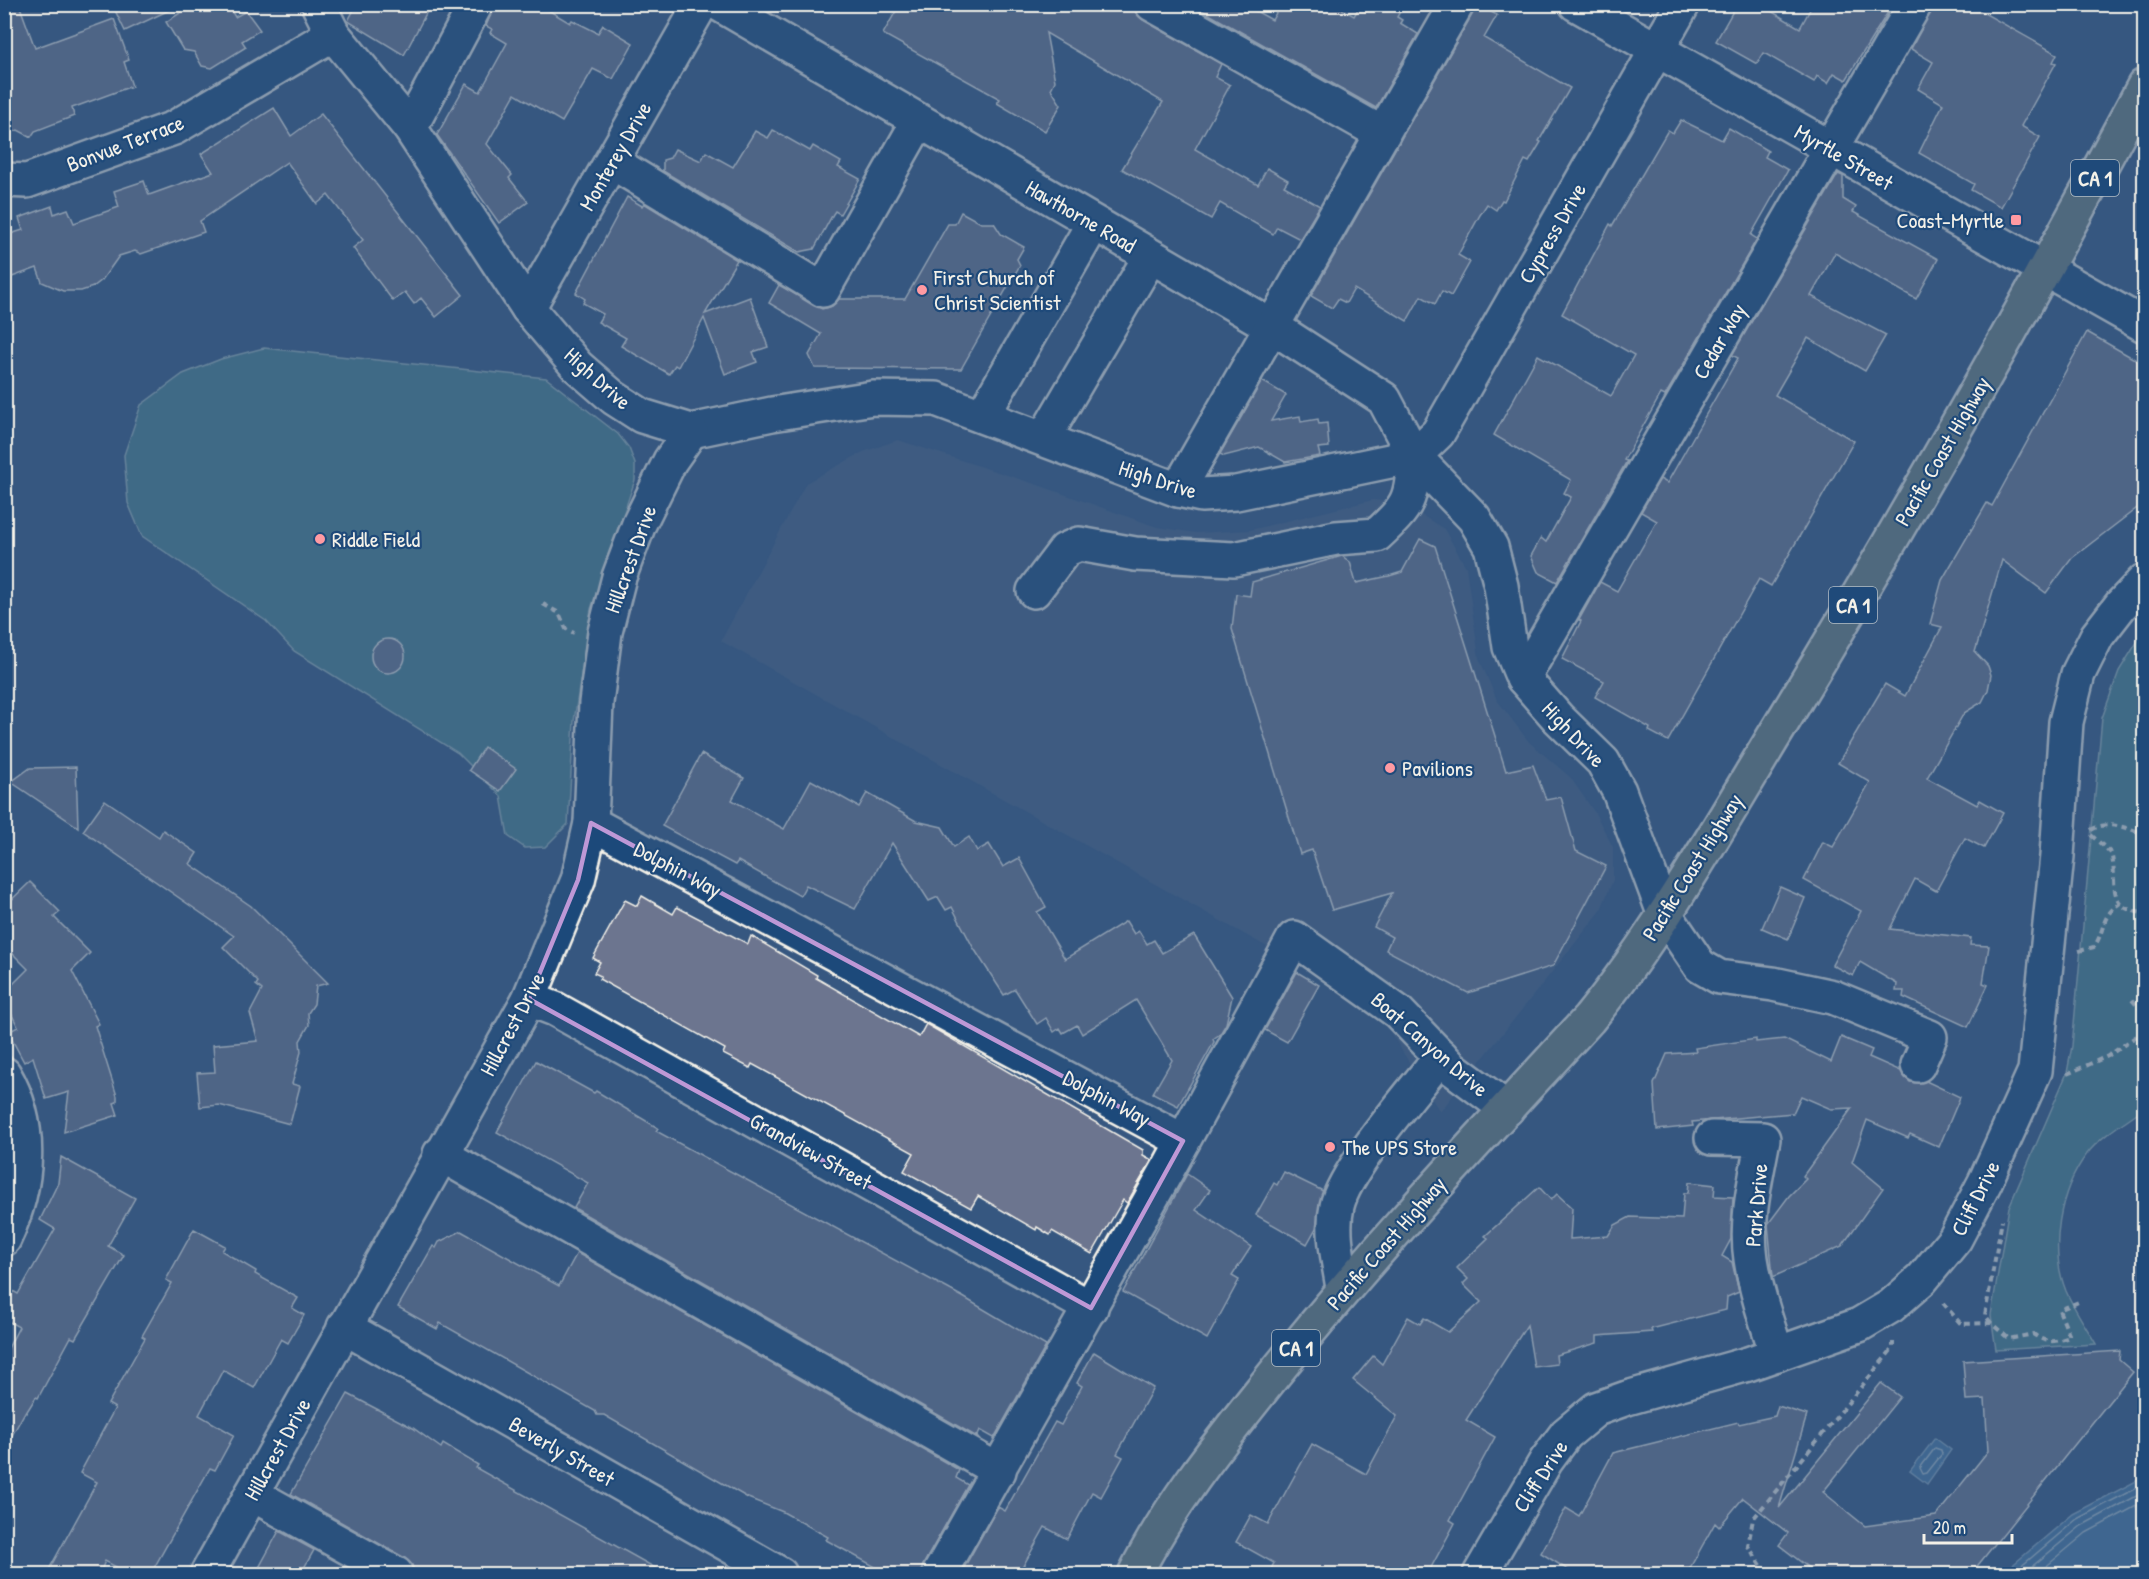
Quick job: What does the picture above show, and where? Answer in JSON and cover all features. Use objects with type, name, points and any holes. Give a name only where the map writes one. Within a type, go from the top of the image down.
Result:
[{"type":"highway","name":"Pacific Coast Highway","points":[[1135,1575],[1167,1515],[1343,1288],[1611,993],[1664,913],[1846,617],[2046,271],[2145,86]]},
{"type":"street","name":"High Drive","points":[[318,4],[333,34],[410,128],[528,308],[578,366],[614,398],[642,416],[691,431],[772,414],[873,398],[936,399],[983,414],[1178,490],[1201,495],[1236,493],[1414,456],[1474,518],[1491,547],[1501,586],[1510,647],[1523,678],[1558,718],[1603,762],[1619,791],[1664,913],[1700,966],[1712,973],[1833,997],[1930,1037],[1918,1065]]},
{"type":"street","points":[[410,128],[476,4]]},
{"type":"street","name":"Monterey Drive","points":[[528,308],[701,4]]},
{"type":"street","name":"Hawthorne Road","points":[[719,4],[1273,327],[1384,399],[1414,456]]},
{"type":"street","points":[[1152,4],[1383,134]]},
{"type":"street","points":[[1178,490],[1457,4]]},
{"type":"street","name":"Myrtle Street","points":[[1576,4],[2145,326]]},
{"type":"street","name":"Cypress Drive","points":[[1414,456],[1438,433],[1683,4]]},
{"type":"street","name":"Cedar Way","points":[[1523,678],[1915,4]]},
{"type":"street","name":"Bonvue Terrace","points":[[4,180],[27,180],[174,128],[333,34]]},
{"type":"street","points":[[612,162],[823,290],[918,122]]},
{"type":"street","points":[[983,414],[1093,224]]},
{"type":"street","points":[[1044,438],[1150,257]]},
{"type":"street","name":"Hillcrest Drive","points":[[207,1575],[440,1154],[529,999],[578,880],[591,823],[596,703],[605,632],[619,577],[654,493],[670,461],[691,431]]},
{"type":"street","points":[[1034,591],[1065,550],[1079,544],[1135,554],[1234,559],[1336,538],[1377,535],[1399,514],[1412,494],[1414,456]]},
{"type":"street","name":"Cliff Drive","points":[[1480,1575],[1546,1461],[1566,1434],[1596,1409],[1777,1354],[1859,1325],[1891,1306],[1922,1279],[1955,1239],[2035,1071],[2066,722],[2078,674],[2097,636],[2121,605],[2145,581]]},
{"type":"street","name":"Dolphin Way","points":[[591,823],[1183,1141]]},
{"type":"street","name":"Boat Canyon Drive","points":[[1183,1141],[1294,938],[1398,1012],[1441,1056],[1507,1109]]},
{"type":"street","name":"Grandview Street","points":[[529,999],[555,1009],[1091,1308]]},
{"type":"street","points":[[1343,1288],[1334,1228],[1337,1204],[1354,1171],[1441,1056]]},
{"type":"street","points":[[4,1074],[21,1108],[26,1130],[19,1200],[4,1239]]},
{"type":"street","name":"Park Drive","points":[[1712,1138],[1763,1139],[1751,1206],[1751,1257],[1759,1296],[1777,1354]]},
{"type":"street","points":[[939,1575],[1183,1141]]},
{"type":"street","points":[[440,1154],[999,1471]]},
{"type":"street","name":"Beverly Street","points":[[344,1327],[780,1575]]},
{"type":"street","points":[[252,1494],[396,1575]]},
{"type":"path","points":[[2099,825],[2119,826],[2145,834]]},
{"type":"path","points":[[2089,832],[2094,840],[2110,853],[2114,886],[2120,903],[2134,912],[2145,913]]},
{"type":"path","points":[[2047,954],[2094,947],[2101,936],[2104,917],[2120,903]]},
{"type":"path","points":[[2132,1000],[2145,1013]]},
{"type":"path","points":[[2025,1096],[2108,1056],[2145,1031]]},
{"type":"path","points":[[1922,1279],[1961,1324],[1991,1323],[2009,1339],[2033,1334],[2044,1342],[2055,1342],[2070,1337],[2059,1310],[2081,1301]]},
{"type":"path","points":[[1767,1575],[1748,1546],[1753,1519],[1893,1348],[1891,1306]]},
{"type":"highlighted area","points":[[591,823],[1183,1141],[1091,1308],[529,999],[578,880]]},
{"type":"shaded area","points":[[898,440],[1038,485],[1157,527],[1196,533],[1250,530],[1373,500],[1402,503],[1444,529],[1466,567],[1479,658],[1497,700],[1529,742],[1570,777],[1595,813],[1613,847],[1613,880],[1600,912],[1440,1112],[1389,1030],[1353,989],[1269,948],[721,641],[806,483],[863,452]]},
{"type":"green space","points":[[264,348],[546,378],[618,434],[629,448],[635,464],[635,480],[591,609],[574,721],[568,824],[545,847],[525,848],[508,836],[501,796],[458,753],[294,651],[266,621],[142,536],[128,503],[124,455],[141,405],[183,374],[221,359]]},
{"type":"green space","points":[[2144,631],[2144,1108],[2093,1147],[2077,1169],[2064,1203],[2058,1239],[2058,1257],[2066,1291],[2096,1344],[1996,1350],[1991,1315],[2009,1207],[2067,1073],[2072,1046],[2102,718],[2119,671]]},
{"type":"water","points":[[1935,1438],[1951,1450],[1927,1484],[1910,1471]]},
{"type":"water","points":[[2144,1477],[2144,1574],[2002,1574],[2073,1514]]},
{"type":"building","points":[[4,4],[19,4],[35,48],[114,19],[129,60],[124,62],[132,86],[72,108],[74,116],[35,131],[31,137],[18,130],[4,135]]},
{"type":"building","points":[[112,4],[182,4],[125,31]]},
{"type":"building","points":[[194,4],[227,4],[235,17],[246,11],[260,30],[242,41],[246,47],[212,68],[202,66],[194,52],[183,50],[166,22]]},
{"type":"building","points":[[357,4],[431,4],[404,55],[348,21]]},
{"type":"building","points":[[495,4],[538,4],[570,23],[572,20],[598,33],[603,25],[633,43],[613,79],[593,69],[562,122],[515,94],[487,144],[512,175],[509,178],[528,202],[499,223],[437,135],[466,84],[480,92],[507,43],[490,33],[492,29],[486,26]]},
{"type":"building","points":[[900,4],[1133,4],[1136,13],[1143,20],[1221,64],[1215,77],[1230,85],[1195,149],[1258,185],[1267,168],[1288,180],[1284,186],[1320,206],[1300,239],[1277,227],[1273,234],[1220,203],[1211,219],[1122,169],[1163,102],[1046,33],[1055,81],[1051,89],[1061,105],[1045,131],[997,103],[1000,99],[883,34]]},
{"type":"building","points":[[1191,4],[1243,4],[1272,20],[1281,4],[1333,4],[1354,16],[1361,4],[1404,4],[1397,17],[1402,20],[1400,23],[1418,34],[1376,108]]},
{"type":"building","points":[[1476,4],[1497,15],[1484,38],[1570,88],[1529,162],[1525,160],[1504,201],[1502,200],[1496,210],[1487,204],[1480,215],[1458,255],[1470,262],[1451,296],[1442,291],[1435,304],[1421,296],[1407,321],[1354,289],[1346,303],[1338,299],[1332,308],[1311,296],[1473,13]]},
{"type":"building","points":[[1737,4],[1759,4],[1800,28],[1813,4],[1893,4],[1846,80],[1834,73],[1828,83],[1817,76],[1814,82],[1764,53],[1757,64],[1716,41]]},
{"type":"building","points":[[1934,4],[1968,4],[2057,54],[2053,62],[2056,63],[2021,126],[2040,137],[2001,207],[1971,190],[1974,184],[1919,153],[1943,104],[1918,89],[1933,62],[1911,49]]},
{"type":"building","points":[[274,108],[291,136],[321,114],[463,295],[436,317],[421,298],[414,304],[405,292],[393,301],[353,248],[363,240],[328,195],[317,204],[287,162],[200,221],[204,232],[141,254],[135,251],[119,256],[102,280],[93,287],[81,291],[63,291],[42,282],[37,268],[4,280],[4,236],[23,230],[19,218],[52,206],[54,214],[68,209],[74,223],[119,207],[114,191],[144,181],[149,195],[213,172],[201,154]]},
{"type":"building","points":[[1681,120],[1722,140],[1729,128],[1768,151],[1765,157],[1788,170],[1751,235],[1757,239],[1665,396],[1661,394],[1624,460],[1627,461],[1557,582],[1538,572],[1531,556],[1541,538],[1546,542],[1571,497],[1564,493],[1571,480],[1494,435],[1538,355],[1611,396],[1634,355],[1562,314],[1610,224],[1612,226],[1668,130],[1673,133]]},
{"type":"building","points":[[773,130],[810,151],[813,146],[841,162],[838,167],[860,179],[840,214],[835,211],[833,214],[814,249],[799,252],[663,171],[663,160],[670,158],[675,149],[701,161],[706,152],[733,167],[755,131],[768,138]]},
{"type":"building","points":[[1838,174],[1843,176],[1843,199],[1856,207],[1853,212],[1938,259],[1916,299],[1835,253],[1811,296],[1886,335],[1865,371],[1808,338],[1775,395],[1854,441],[1771,586],[1759,579],[1668,741],[1649,731],[1650,728],[1595,697],[1604,681],[1562,659],[1581,621],[1579,620],[1600,582],[1617,591],[1657,521],[1641,512],[1660,479],[1667,483],[1738,358],[1732,355]]},
{"type":"building","points":[[627,197],[642,206],[644,203],[737,260],[705,314],[750,297],[768,347],[753,352],[757,362],[725,374],[704,318],[678,367],[675,365],[669,374],[621,346],[626,338],[598,322],[603,314],[583,303],[585,299],[576,293]]},
{"type":"building","points":[[961,212],[981,223],[994,223],[1001,234],[1024,247],[1017,259],[1020,265],[961,369],[815,368],[809,355],[821,334],[769,303],[779,285],[822,309],[832,306],[839,299],[905,299],[948,224],[955,224]]},
{"type":"building","points":[[2087,332],[2145,365],[2145,502],[2072,558],[2046,593],[2002,560],[1975,652],[1988,666],[1991,675],[1988,690],[1982,702],[1964,713],[1927,778],[1977,805],[1980,800],[2003,813],[1984,848],[1965,838],[1936,891],[1915,879],[1890,929],[1971,938],[1970,945],[1989,946],[1983,983],[1988,985],[1968,1027],[1903,997],[1904,991],[1896,991],[1897,984],[1860,962],[1853,976],[1832,965],[1861,911],[1804,880],[1823,842],[1833,847],[1870,782],[1838,763],[1885,684],[1905,696],[1942,627],[1930,624],[1942,580],[1987,503],[1992,506]]},
{"type":"building","points":[[1262,381],[1286,395],[1271,421],[1300,416],[1301,422],[1318,419],[1319,424],[1327,423],[1329,447],[1318,448],[1320,456],[1285,462],[1259,447],[1224,456],[1220,454]]},
{"type":"building","name":"Pavilions","points":[[1420,539],[1435,546],[1506,771],[1533,765],[1546,800],[1561,797],[1576,851],[1606,866],[1553,966],[1468,993],[1386,950],[1392,937],[1374,927],[1392,893],[1332,910],[1312,850],[1300,854],[1232,629],[1236,594],[1250,596],[1252,582],[1342,556],[1350,562],[1356,583],[1389,576],[1402,572]]},
{"type":"building","points":[[388,639],[400,644],[405,656],[400,668],[388,673],[376,668],[371,656],[376,644]]},
{"type":"building","points":[[484,747],[516,769],[500,791],[469,770]]},
{"type":"building","points":[[701,754],[744,778],[732,800],[784,829],[811,780],[859,807],[867,793],[916,821],[942,827],[954,847],[969,837],[977,851],[989,844],[1003,867],[1019,858],[1046,907],[1037,912],[1065,959],[1126,921],[1134,934],[1139,931],[1147,944],[1154,940],[1162,953],[1194,935],[1232,997],[1226,1024],[1220,1034],[1213,1039],[1214,1042],[1178,1106],[1153,1093],[1172,1060],[1136,1000],[1082,1034],[1077,1025],[1063,1033],[1060,1028],[1054,1032],[1046,1018],[1037,1024],[1015,989],[1004,995],[973,947],[952,907],[946,910],[938,897],[929,901],[892,843],[855,909],[806,885],[800,896],[738,861],[735,865],[662,826]]},
{"type":"building","points":[[76,767],[78,827],[11,782],[30,768]]},
{"type":"building","points":[[105,800],[159,837],[163,830],[197,853],[190,864],[251,906],[328,983],[316,986],[314,1004],[308,1013],[309,1025],[300,1041],[301,1052],[292,1084],[300,1086],[290,1124],[219,1105],[200,1107],[197,1073],[215,1072],[213,1045],[258,1041],[250,1013],[262,990],[256,985],[258,982],[223,947],[234,936],[83,831]]},
{"type":"building","points":[[30,882],[60,912],[54,917],[90,953],[72,971],[99,1024],[95,1026],[117,1096],[117,1102],[114,1103],[118,1115],[64,1132],[69,1092],[46,1099],[33,1057],[24,1062],[8,1032],[18,1027],[4,999],[4,993],[28,969],[4,945],[4,907]]},
{"type":"building","points":[[1780,887],[1805,898],[1788,939],[1762,928]]},
{"type":"building","points":[[642,896],[673,914],[677,907],[748,944],[751,936],[817,975],[816,978],[919,1037],[926,1024],[1143,1150],[1143,1155],[1152,1160],[1127,1203],[1123,1200],[1092,1254],[1052,1231],[1050,1235],[1037,1227],[1036,1230],[978,1196],[971,1208],[904,1171],[914,1153],[752,1064],[750,1068],[723,1054],[725,1049],[599,979],[601,976],[594,973],[600,962],[593,958],[625,900],[637,906]]},
{"type":"building","points":[[1297,972],[1319,985],[1287,1042],[1265,1030]]},
{"type":"building","points":[[1841,1037],[1872,1050],[1869,1057],[1901,1071],[1910,1082],[1926,1081],[1960,1097],[1939,1147],[1910,1134],[1908,1138],[1867,1120],[1852,1162],[1883,1188],[1842,1246],[1773,1277],[1768,1224],[1789,1196],[1806,1179],[1803,1176],[1852,1108],[1831,1109],[1801,1096],[1793,1113],[1692,1122],[1693,1126],[1657,1130],[1654,1084],[1667,1054],[1696,1052],[1695,1048],[1756,1039],[1756,1042],[1784,1039],[1831,1062]]},
{"type":"building","points":[[536,1061],[594,1093],[596,1091],[658,1128],[656,1131],[963,1297],[1046,1346],[994,1438],[980,1430],[977,1437],[574,1208],[588,1183],[497,1132]]},
{"type":"building","points":[[61,1157],[135,1198],[108,1246],[124,1255],[75,1339],[71,1337],[38,1398],[36,1397],[25,1412],[4,1450],[4,1356],[19,1327],[4,1319],[4,1286],[18,1294],[55,1229],[40,1220],[58,1183]]},
{"type":"building","points":[[1284,1172],[1323,1191],[1316,1228],[1307,1244],[1256,1215],[1274,1183],[1277,1185]]},
{"type":"building","points":[[1187,1174],[1210,1190],[1196,1210],[1251,1247],[1232,1276],[1239,1280],[1207,1339],[1123,1292]]},
{"type":"building","points":[[1689,1182],[1715,1185],[1714,1196],[1733,1197],[1731,1239],[1722,1256],[1732,1262],[1739,1292],[1727,1297],[1726,1310],[1651,1329],[1652,1332],[1597,1336],[1597,1343],[1556,1355],[1557,1364],[1534,1367],[1527,1325],[1466,1420],[1495,1437],[1450,1520],[1455,1523],[1427,1575],[1268,1575],[1274,1563],[1236,1542],[1251,1515],[1268,1524],[1312,1444],[1366,1474],[1397,1416],[1353,1380],[1373,1356],[1382,1364],[1408,1317],[1420,1324],[1424,1318],[1448,1332],[1481,1302],[1463,1284],[1468,1279],[1457,1268],[1488,1238],[1485,1236],[1539,1187],[1551,1200],[1557,1194],[1572,1208],[1570,1239],[1608,1236],[1615,1225],[1630,1217],[1682,1219],[1684,1193],[1688,1193]]},
{"type":"building","points":[[194,1229],[225,1246],[222,1251],[256,1271],[255,1274],[298,1298],[292,1308],[304,1315],[288,1343],[281,1339],[254,1388],[223,1370],[199,1415],[234,1435],[215,1470],[210,1468],[150,1575],[131,1575],[105,1561],[99,1575],[46,1575],[97,1482],[80,1473],[115,1408],[108,1404],[145,1338],[142,1336],[172,1283],[166,1280]]},
{"type":"building","points":[[461,1231],[559,1286],[577,1253],[959,1470],[956,1478],[968,1485],[923,1565],[920,1575],[890,1575],[826,1540],[828,1537],[783,1512],[748,1498],[604,1415],[597,1415],[595,1411],[440,1323],[437,1329],[398,1307],[433,1246],[436,1248],[439,1242]]},
{"type":"building","points":[[2120,1351],[2119,1360],[2133,1372],[1970,1575],[1818,1575],[1779,1545],[1788,1533],[1743,1498],[1719,1527],[1715,1523],[1686,1575],[1576,1575],[1541,1553],[1566,1508],[1579,1516],[1613,1453],[1738,1422],[1739,1424],[1775,1416],[1778,1406],[1807,1415],[1779,1508],[1881,1383],[1900,1397],[1823,1492],[1865,1526],[1936,1516],[1988,1451],[1985,1399],[1966,1400],[1963,1361]]},
{"type":"building","points":[[1094,1352],[1153,1388],[1117,1454],[1123,1457],[1101,1497],[1092,1492],[1067,1539],[1045,1527],[1018,1575],[960,1575],[998,1507],[1005,1511],[1055,1422],[1061,1425],[1082,1386],[1077,1383]]},
{"type":"building","points":[[348,1394],[413,1428],[441,1448],[443,1444],[478,1465],[476,1468],[668,1575],[415,1575],[412,1565],[405,1558],[291,1494]]},
{"type":"building","points":[[279,1531],[314,1550],[300,1575],[255,1575]]},
{"type":"place","name":"Coast-Myrtle","points":[[2016,220]]},
{"type":"place","name":"First Church of Christ Scientist","points":[[922,290]]},
{"type":"place","name":"Riddle Field","points":[[320,539]]},
{"type":"place","name":"Pavilions","points":[[1390,768]]},
{"type":"place","name":"The UPS Store","points":[[1330,1147]]}]
